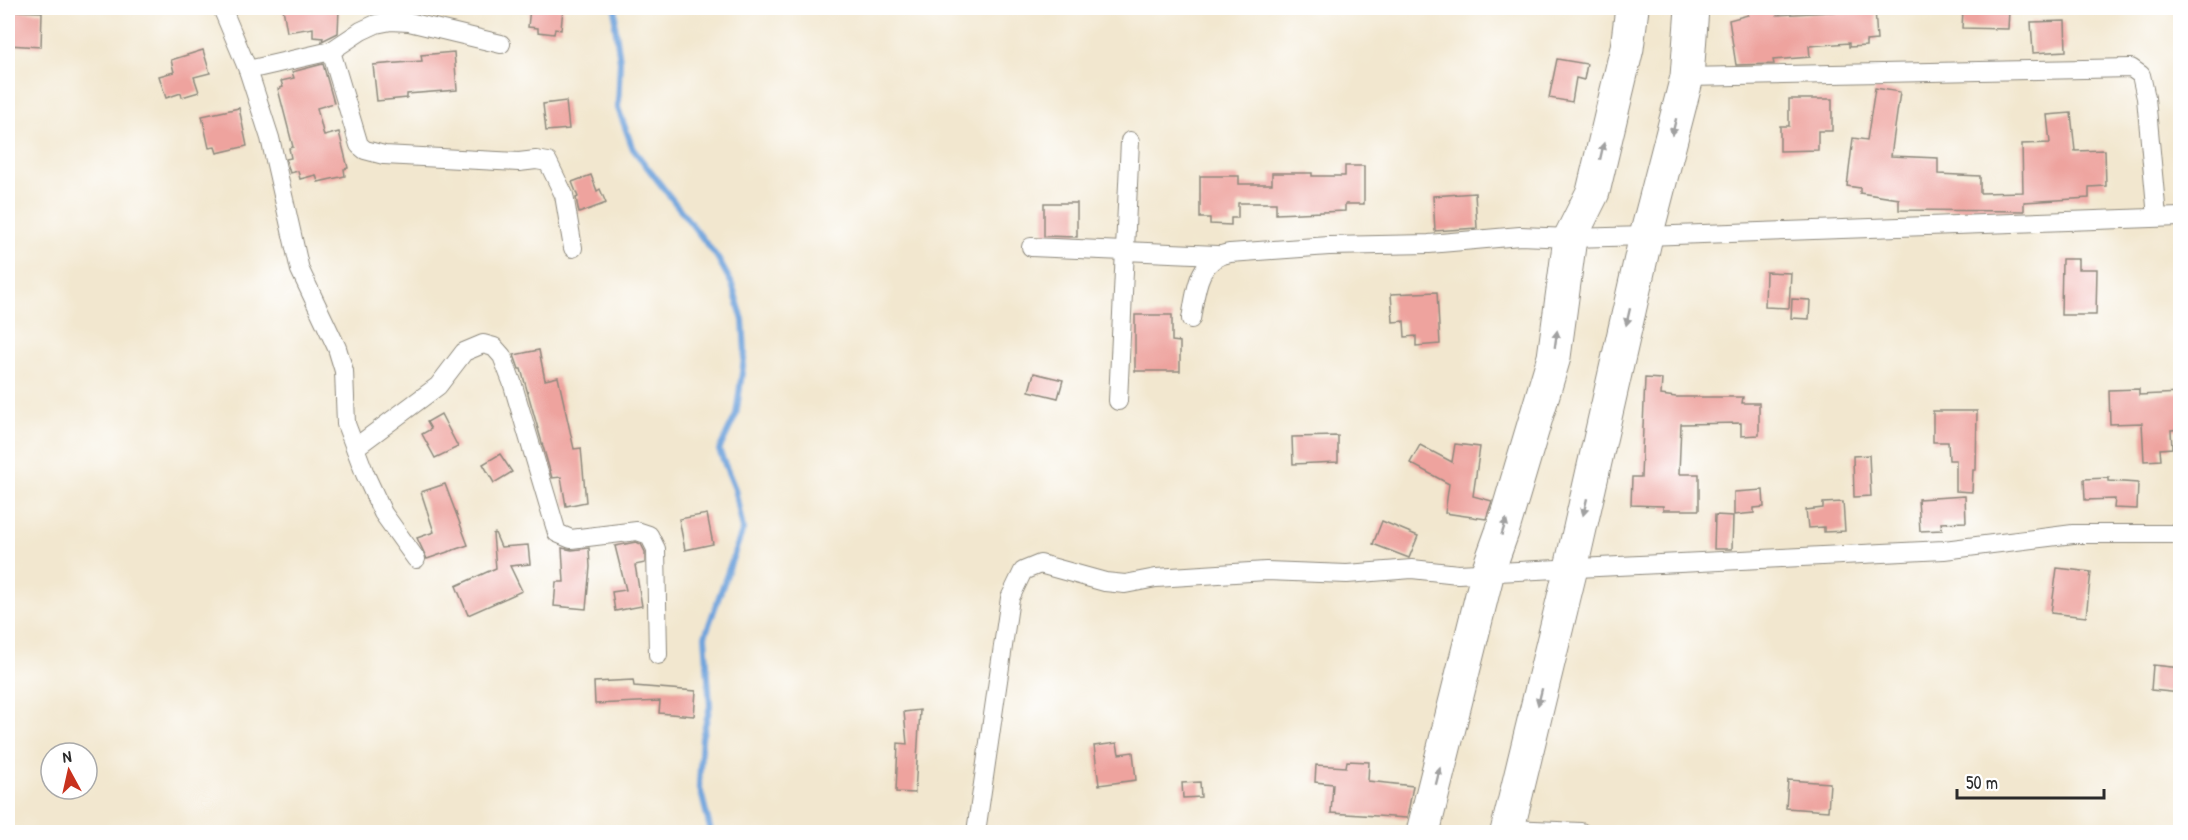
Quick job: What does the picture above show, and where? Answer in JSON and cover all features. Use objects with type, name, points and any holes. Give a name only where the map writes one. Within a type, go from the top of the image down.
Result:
[{"type":"highway","points":[[1423,832],[1488,571],[1502,532],[1554,357],[1570,238],[1593,192],[1626,48],[1632,8]]},
{"type":"highway","points":[[1507,831],[1571,568],[1646,236],[1687,77],[1692,8]]},
{"type":"street","points":[[222,8],[248,70],[270,138],[300,270],[337,348],[344,371],[346,424],[383,513],[416,559]]},
{"type":"street","points":[[248,70],[331,51],[361,31],[376,24],[391,21],[409,22],[501,44]]},
{"type":"street","points":[[331,51],[359,145],[365,150],[384,155],[548,162],[557,176],[564,195],[573,248]]},
{"type":"street","points":[[1687,77],[2131,68],[2142,75],[2157,217]]},
{"type":"street","points":[[1118,401],[1130,141]]},
{"type":"street","points":[[1031,247],[1217,255],[1329,246],[1429,244],[1520,236],[1570,238],[1646,236],[2181,217]]},
{"type":"street","points":[[1191,319],[1198,280],[1207,264],[1217,255]]},
{"type":"street","points":[[356,447],[438,386],[464,352],[483,344],[494,347],[502,356],[512,382],[557,533],[571,539],[637,531],[649,535],[656,549],[658,560],[656,612],[658,655]]},
{"type":"street","points":[[976,832],[1007,612],[1015,585],[1023,571],[1040,564],[1105,582],[1125,584],[1156,579],[1266,571],[1347,574],[1412,569],[1458,574],[1944,550],[2073,534],[2181,534]]},
{"type":"street","points":[[1507,831],[1581,832]]},
{"type":"building","points":[[283,8],[339,9],[338,33],[322,41],[323,38],[313,37],[313,28],[287,32]]},
{"type":"building","points":[[530,8],[563,8],[561,30],[555,29],[554,34],[538,32],[538,28],[528,27]]},
{"type":"building","points":[[1747,8],[1776,8],[1777,15],[1847,11],[1847,8],[1875,8],[1877,40],[1866,41],[1866,46],[1849,47],[1849,43],[1809,46],[1810,57],[1773,60],[1774,64],[1736,65],[1729,20],[1748,15]]},
{"type":"building","points":[[1963,10],[2009,11],[2008,29],[1962,28]]},
{"type":"building","points":[[11,11],[42,12],[41,47],[8,45],[8,17],[11,17]]},
{"type":"building","points":[[2065,21],[2066,51],[2033,53],[2031,22]]},
{"type":"building","points":[[203,50],[210,73],[194,77],[199,92],[182,97],[181,93],[166,98],[159,76],[174,72],[171,60]]},
{"type":"building","points":[[454,52],[457,90],[407,94],[407,98],[377,101],[373,65],[422,61],[421,55]]},
{"type":"building","points":[[1557,59],[1587,64],[1584,80],[1576,78],[1572,102],[1549,98]]},
{"type":"building","points":[[323,64],[334,103],[317,108],[324,136],[339,132],[348,168],[344,169],[345,176],[318,182],[316,175],[300,179],[298,171],[290,173],[286,159],[291,158],[289,148],[293,147],[278,89],[283,87],[281,81],[294,78],[292,72]]},
{"type":"building","points":[[1875,88],[1900,92],[1891,156],[1938,158],[1938,174],[1980,176],[1980,193],[2023,192],[2022,144],[2050,143],[2047,115],[2071,113],[2075,151],[2105,150],[2106,186],[2089,187],[2089,198],[2024,202],[2024,211],[1899,210],[1899,199],[1860,193],[1860,188],[1847,186],[1853,138],[1867,140]]},
{"type":"building","points":[[1789,99],[1832,99],[1832,131],[1818,131],[1818,150],[1780,151],[1780,126],[1789,126]]},
{"type":"building","points":[[566,101],[569,129],[546,131],[543,104]]},
{"type":"building","points":[[239,108],[247,146],[217,153],[215,147],[209,148],[202,116]]},
{"type":"building","points":[[1345,166],[1364,166],[1364,204],[1345,204],[1345,211],[1276,214],[1276,203],[1238,203],[1238,218],[1231,218],[1231,225],[1210,224],[1210,218],[1200,218],[1200,176],[1239,176],[1239,184],[1272,184],[1272,173],[1345,176]]},
{"type":"building","points":[[591,175],[597,191],[600,189],[606,203],[579,213],[576,198],[578,197],[572,182]]},
{"type":"building","points":[[1475,193],[1477,228],[1435,231],[1433,196]]},
{"type":"building","points":[[1044,203],[1077,203],[1077,237],[1044,236]]},
{"type":"building","points":[[2062,259],[2078,259],[2078,269],[2097,269],[2096,315],[2061,315]]},
{"type":"building","points":[[1766,272],[1791,273],[1789,308],[1765,307]]},
{"type":"building","points":[[1437,292],[1440,344],[1416,346],[1416,336],[1405,337],[1404,321],[1393,322],[1391,294]]},
{"type":"building","points":[[1792,299],[1810,300],[1809,319],[1791,318]]},
{"type":"building","points":[[1135,315],[1172,315],[1172,341],[1180,342],[1180,371],[1135,371]]},
{"type":"building","points":[[539,350],[545,380],[558,377],[574,449],[581,448],[586,502],[566,506],[561,477],[552,478],[521,369],[514,355]]},
{"type":"building","points":[[1034,373],[1063,380],[1058,398],[1029,391]]},
{"type":"building","points":[[1645,378],[1662,379],[1661,395],[1743,397],[1742,403],[1759,403],[1759,435],[1741,436],[1741,423],[1681,424],[1679,474],[1699,474],[1699,510],[1663,510],[1663,506],[1631,505],[1632,477],[1641,477]]},
{"type":"building","points":[[2139,389],[2139,395],[2181,393],[2181,429],[2171,430],[2172,448],[2160,449],[2161,460],[2144,461],[2142,423],[2110,424],[2109,390]]},
{"type":"building","points":[[1933,411],[1977,411],[1976,470],[1973,470],[1972,492],[1956,491],[1956,460],[1949,460],[1948,442],[1933,442]]},
{"type":"building","points":[[441,414],[458,447],[435,458],[422,434],[431,429],[427,422]]},
{"type":"building","points":[[1338,436],[1338,462],[1293,464],[1292,437]]},
{"type":"building","points":[[1455,444],[1480,447],[1473,496],[1492,501],[1486,519],[1445,513],[1449,484],[1410,463],[1420,445],[1452,462]]},
{"type":"building","points":[[500,454],[512,472],[494,483],[483,464]]},
{"type":"building","points":[[1869,455],[1871,496],[1854,497],[1853,456]]},
{"type":"building","points":[[2109,478],[2109,481],[2138,483],[2137,509],[2114,508],[2115,499],[2085,500],[2084,479]]},
{"type":"building","points":[[445,484],[468,545],[427,559],[417,538],[434,532],[421,492]]},
{"type":"building","points":[[1763,490],[1764,507],[1754,508],[1754,513],[1734,515],[1734,492]]},
{"type":"building","points":[[1965,496],[1966,522],[1941,523],[1942,530],[1920,531],[1918,499]]},
{"type":"building","points":[[1843,502],[1845,531],[1824,532],[1824,527],[1808,528],[1806,510],[1823,508],[1823,503]]},
{"type":"building","points":[[707,514],[713,544],[685,550],[679,519]]},
{"type":"building","points":[[1715,515],[1733,516],[1732,549],[1714,549]]},
{"type":"building","points":[[1382,521],[1418,536],[1409,558],[1373,544]]},
{"type":"building","points":[[495,533],[501,547],[528,545],[530,564],[510,566],[522,591],[468,615],[456,586],[496,568],[493,534]]},
{"type":"building","points":[[636,542],[641,544],[645,552],[645,563],[635,565],[642,606],[615,611],[612,592],[626,590],[615,546]]},
{"type":"building","points":[[562,548],[572,550],[589,548],[590,567],[586,609],[554,606],[556,582],[564,582]]},
{"type":"building","points":[[2057,568],[2091,572],[2086,617],[2051,613]]},
{"type":"building","points":[[2153,665],[2181,668],[2181,693],[2151,690]]},
{"type":"building","points":[[633,680],[634,686],[696,691],[694,716],[659,713],[660,701],[595,704],[594,682]]},
{"type":"building","points":[[920,710],[915,793],[896,792],[898,743],[907,744],[904,712]]},
{"type":"building","points":[[1117,743],[1119,754],[1133,752],[1136,780],[1099,785],[1094,746]]},
{"type":"building","points":[[1347,761],[1369,762],[1368,781],[1413,786],[1407,818],[1331,813],[1333,784],[1315,782],[1316,765],[1346,767]]},
{"type":"building","points":[[1788,780],[1830,783],[1828,811],[1786,808]]},
{"type":"building","points":[[1200,782],[1201,797],[1183,798],[1182,783]]},
{"type":"waterway","points":[[616,8],[615,25],[620,61],[618,108],[633,149],[717,257],[732,284],[743,320],[745,352],[736,415],[719,450],[735,489],[743,529],[705,636],[710,706],[702,738],[699,784],[711,832]]}]
